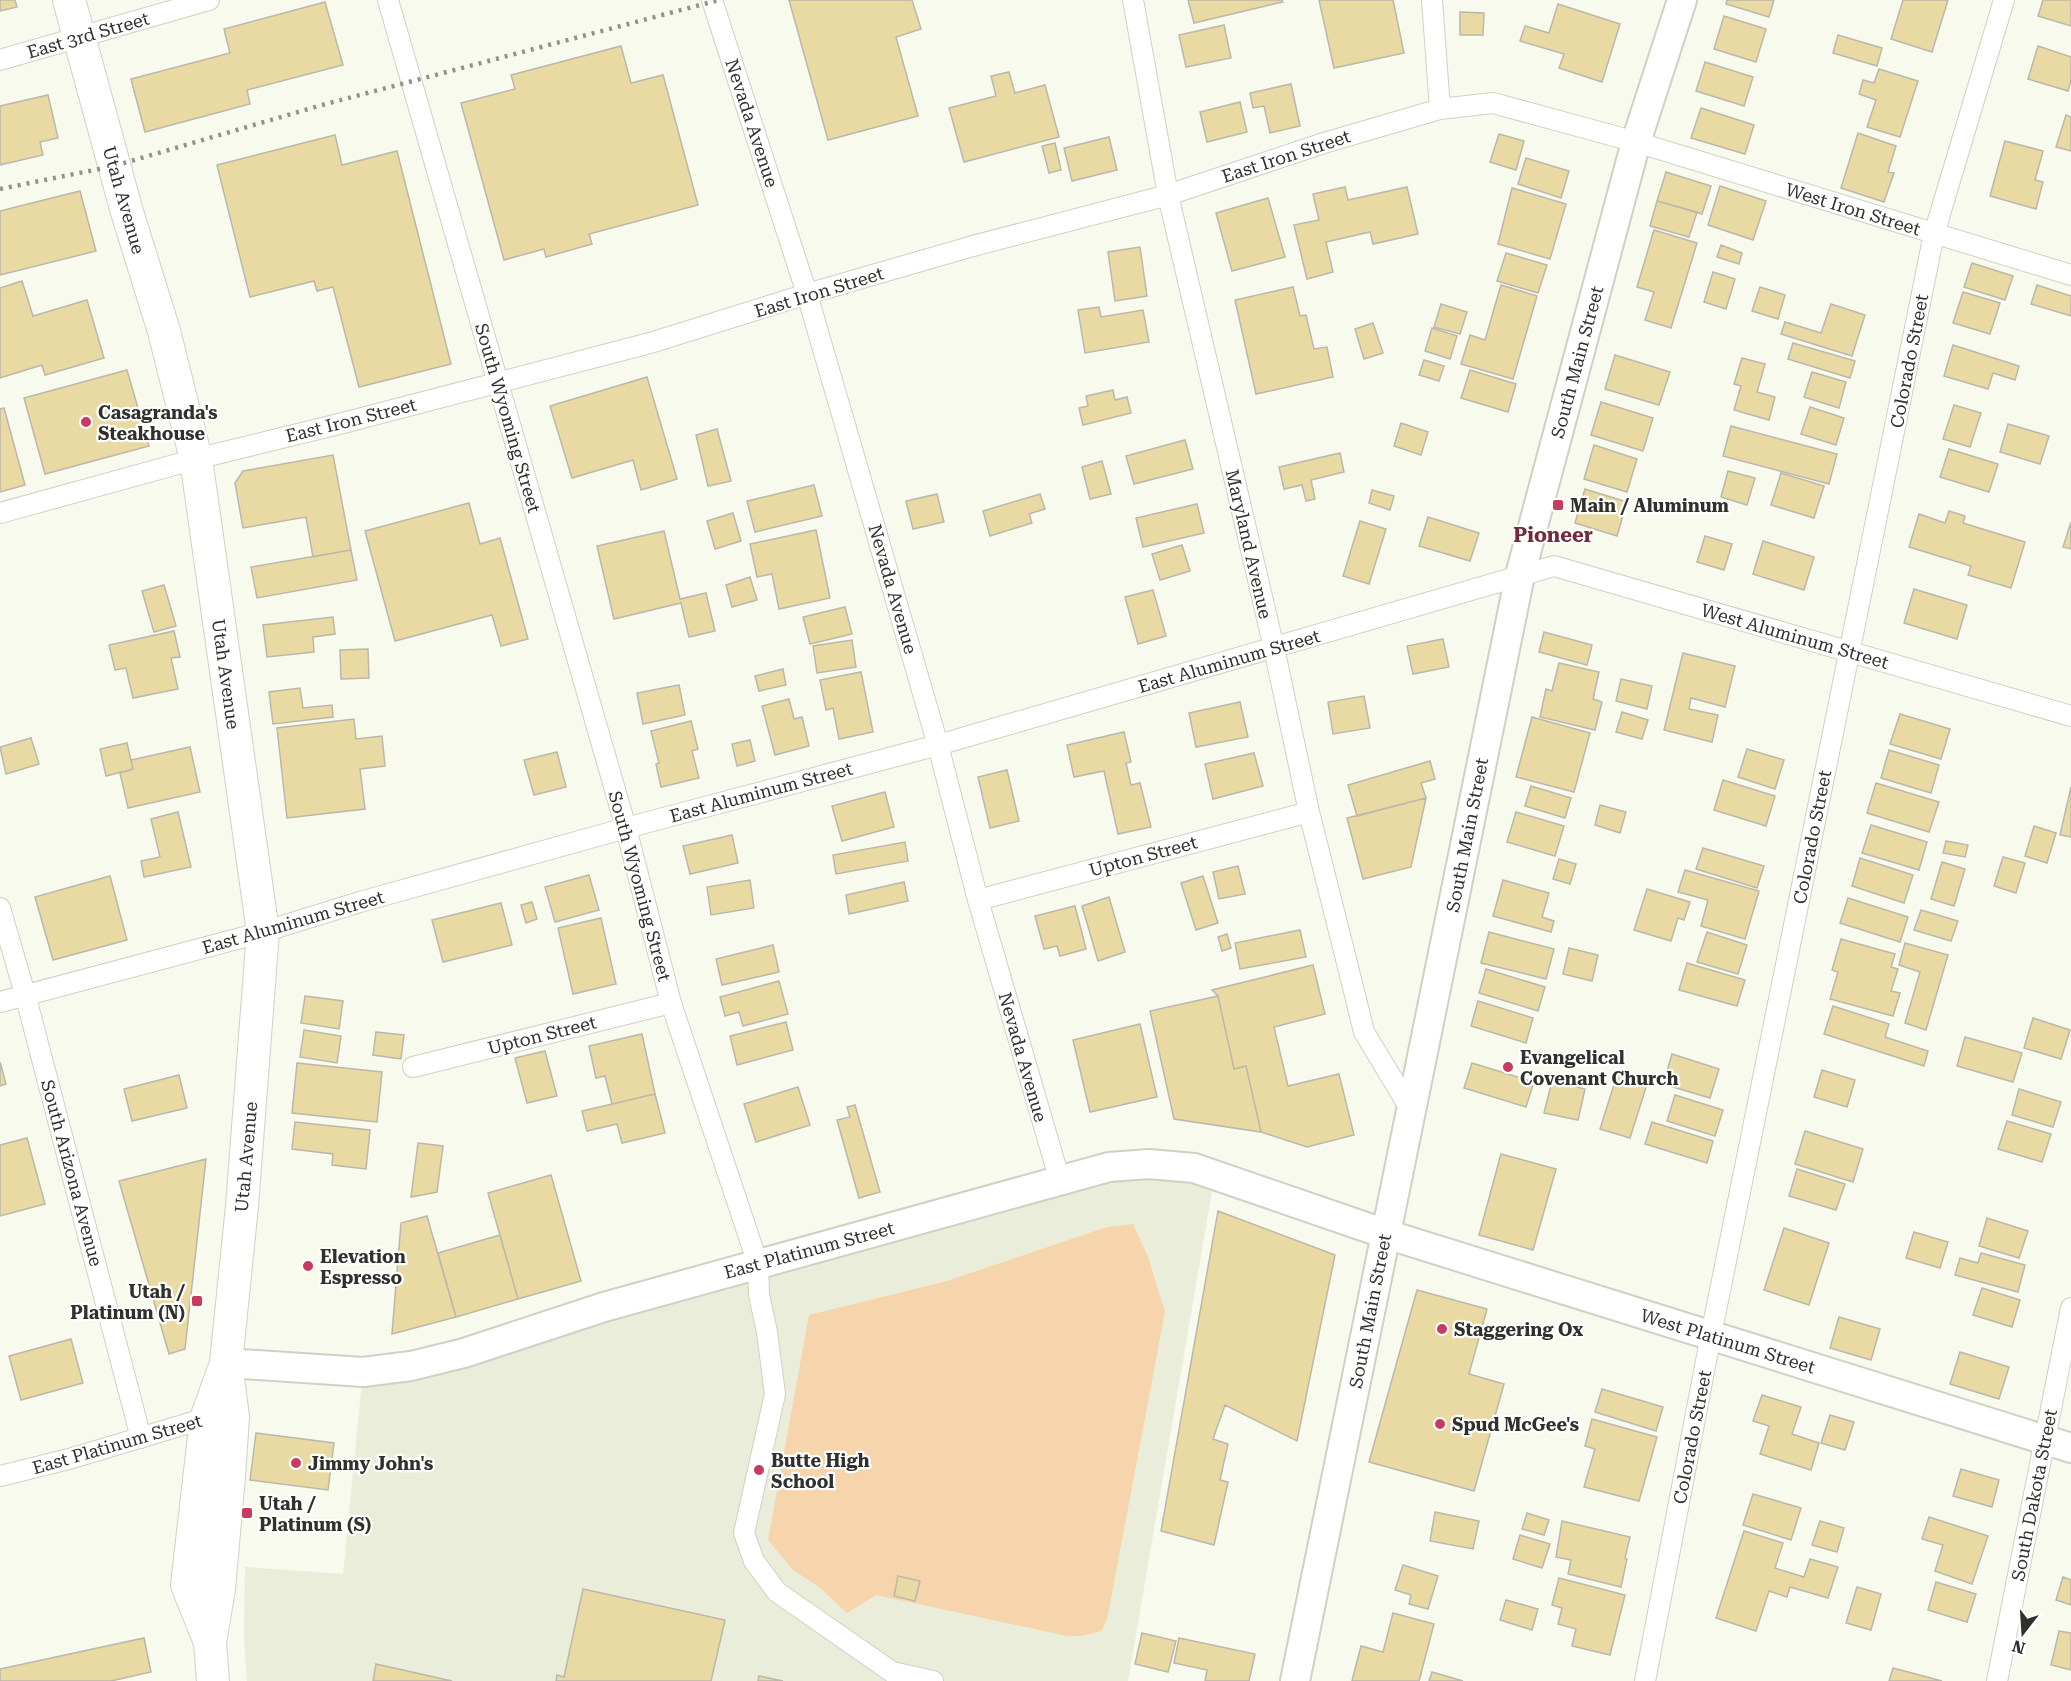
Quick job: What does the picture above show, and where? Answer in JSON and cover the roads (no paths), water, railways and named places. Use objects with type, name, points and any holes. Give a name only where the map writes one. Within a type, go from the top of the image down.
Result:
[{"type":"main road","name":"Utah Avenue","points":[[69,0],[127,212],[164,331],[196,459],[263,932],[242,1206],[226,1363],[187,1585],[210,1642]]},
{"type":"main road","name":"Utah Avenue","points":[[210,1642],[224,1545],[233,1417],[219,1413]]},
{"type":"main road","points":[[210,1642],[213,1681]]},
{"type":"street","name":"East 3rd Street","points":[[0,60],[80,39],[209,0]]},
{"type":"street","name":"South Wyoming Street","points":[[388,0],[626,828],[671,1003],[758,1264],[759,1295],[767,1332],[775,1394],[744,1533],[754,1561],[777,1592],[892,1672],[933,1681]]},
{"type":"street","name":"Nevada Avenue","points":[[712,0],[807,294],[938,745],[978,900],[1060,1181]]},
{"type":"street","name":"Maryland Avenue","points":[[1133,0],[1168,195],[1274,648],[1309,812],[1364,1032],[1411,1110]]},
{"type":"street","points":[[1432,0],[1440,109]]},
{"type":"street","name":"South Main Street","points":[[1295,1681],[1520,575],[1636,142],[1682,0]]},
{"type":"street","name":"Colorado Street","points":[[1646,1681],[1711,1335],[1934,234],[2004,0]]},
{"type":"street","name":"East Iron Street","points":[[0,513],[196,459],[650,343],[807,294],[974,246],[1168,195],[1324,143],[1440,109],[1493,103],[1636,142]]},
{"type":"street","name":"West Iron Street","points":[[1636,142],[2071,275]]},
{"type":"street","name":"West Aluminum Street","points":[[1520,575],[1554,566],[2071,716]]},
{"type":"street","name":"East Aluminum Street","points":[[0,1002],[263,932],[360,902],[626,828],[938,745],[1520,575]]},
{"type":"street","name":"Upton Street","points":[[978,900],[1309,812]]},
{"type":"street","name":"South Arizona Avenue","points":[[0,909],[25,994],[141,1438]]},
{"type":"street","name":"Upton Street","points":[[413,1067],[671,1003]]},
{"type":"street","name":"East Platinum Street","points":[[226,1363],[363,1372],[411,1366],[464,1353],[604,1307],[1109,1167],[1149,1164],[1194,1168],[1386,1234]]},
{"type":"street","name":"West Platinum Street","points":[[1386,1234],[2058,1444]]},
{"type":"street","name":"South Dakota Street","points":[[1997,1681],[2058,1444],[2071,1308]]},
{"type":"street","name":"East Platinum Street","points":[[0,1476],[141,1438],[219,1413]]},
{"type":"railway","points":[[0,189],[114,166],[322,105],[719,0]]},
{"type":"place","name":"Casagranda's Steakhouse","points":[[86,422]]},
{"type":"place","name":"Main / Aluminum","points":[[1558,505]]},
{"type":"place","name":"Evangelical Covenant Church","points":[[1508,1067]]},
{"type":"place","name":"Elevation Espresso","points":[[308,1266]]},
{"type":"place","name":"Utah / Platinum (N)","points":[[197,1301]]},
{"type":"place","name":"Staggering Ox","points":[[1442,1329]]},
{"type":"place","name":"Spud McGee's","points":[[1440,1424]]},
{"type":"place","name":"Jimmy John's","points":[[296,1463]]},
{"type":"place","name":"Butte High School","points":[[759,1470]]},
{"type":"place","name":"Utah / Platinum (S)","points":[[247,1513]]},
{"type":"district","name":"Pioneer","points":[[1553,535]]}]
